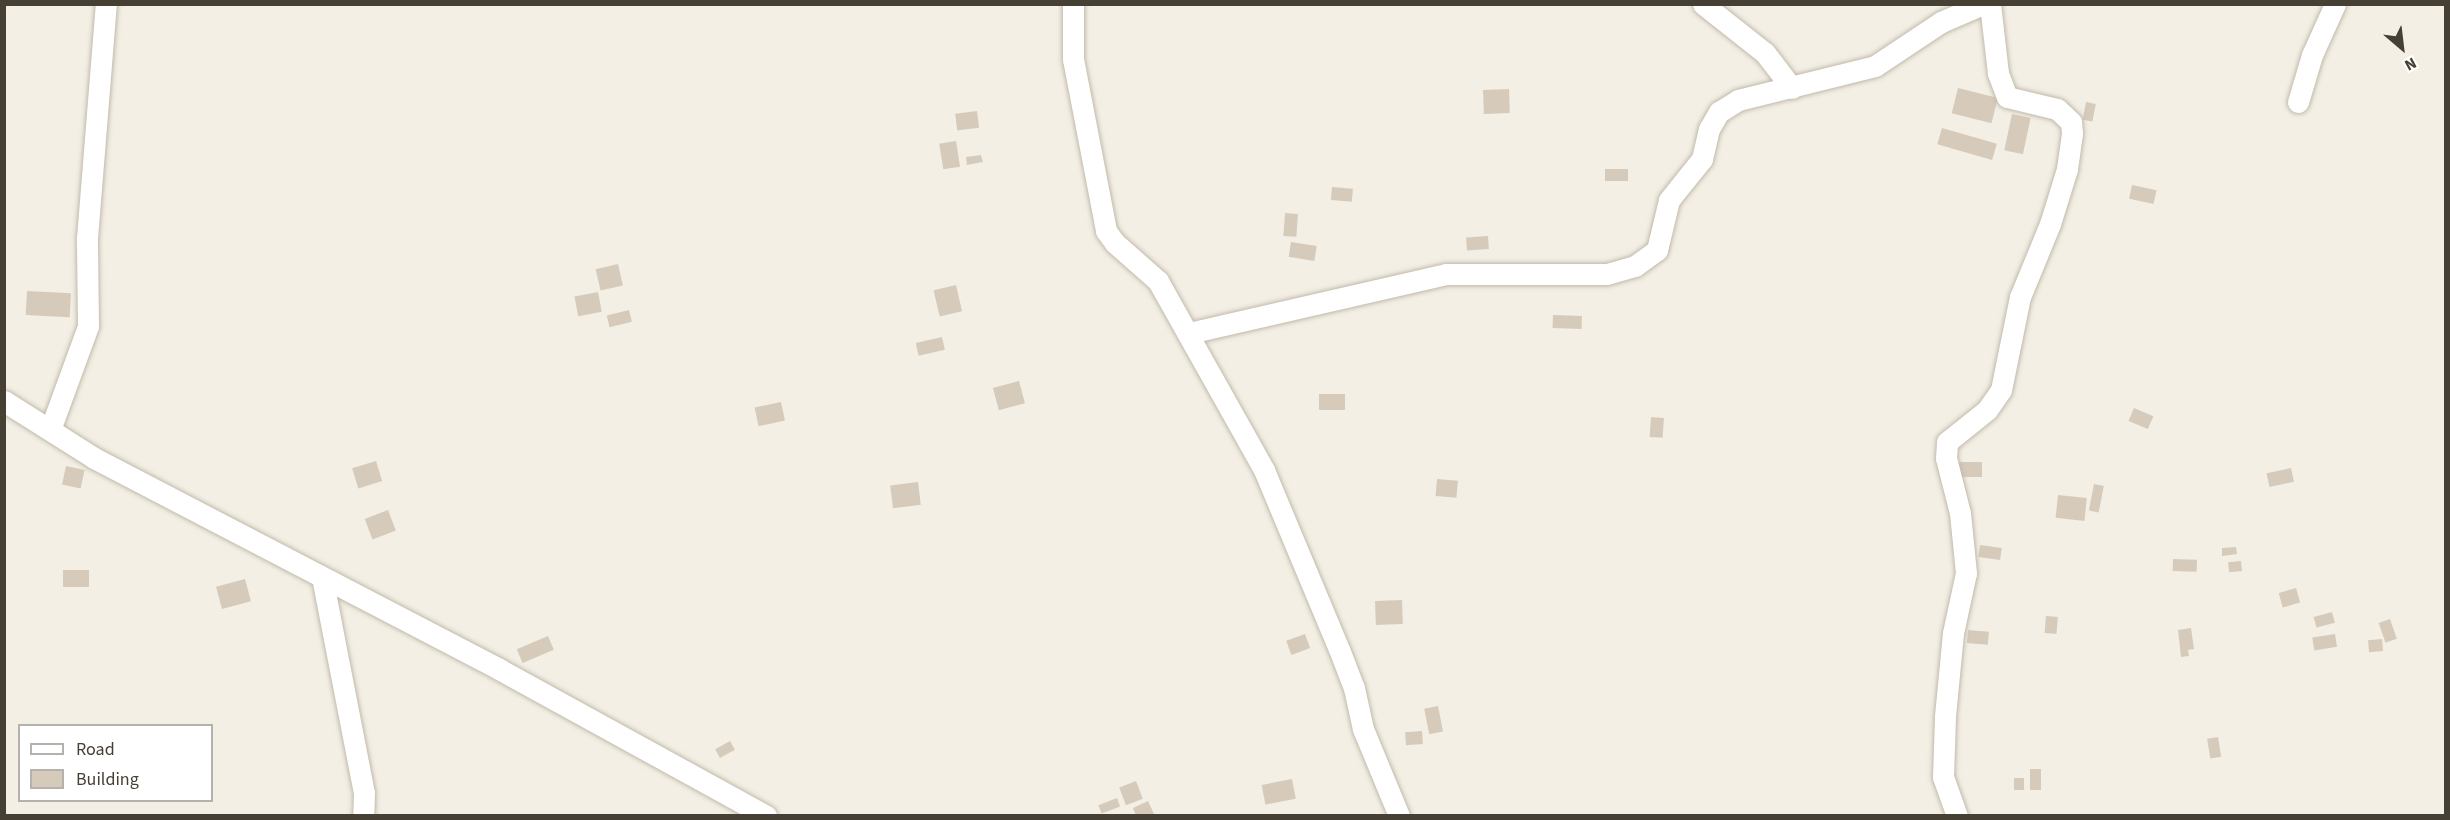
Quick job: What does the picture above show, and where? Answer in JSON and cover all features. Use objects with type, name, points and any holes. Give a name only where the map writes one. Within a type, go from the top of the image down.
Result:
[{"type":"street","points":[[50,430],[87,326],[87,238],[106,4]]},
{"type":"street","points":[[1073,4],[1073,59],[1106,231],[1115,243],[1158,280],[1264,470],[1307,568],[1354,688],[1363,729],[1399,816]]},
{"type":"street","points":[[1703,4],[1765,53],[1792,88]]},
{"type":"street","points":[[1189,333],[1446,274],[1607,274],[1635,266],[1657,250],[1669,200],[1702,159],[1709,129],[1719,112],[1738,100],[1875,66],[1941,22],[1983,4]]},
{"type":"street","points":[[1957,816],[1943,777],[1945,716],[1953,633],[1966,573],[1960,513],[1946,458],[1947,442],[1987,410],[2001,390],[2020,297],[2050,224],[2067,169],[2072,133],[2071,122],[2057,109],[2007,97],[1998,73],[1990,4]]},
{"type":"street","points":[[2298,102],[2315,46],[2335,4]]},
{"type":"street","points":[[4,401],[94,458],[613,730],[766,816]]},
{"type":"street","points":[[322,577],[363,793],[363,816]]},
{"type":"building","points":[[1958,88],[1998,98],[1991,123],[1952,113]]},
{"type":"building","points":[[1509,89],[1510,113],[1484,114],[1483,90]]},
{"type":"building","points":[[2086,102],[2096,104],[2092,122],[2083,120]]},
{"type":"building","points":[[977,111],[979,128],[957,131],[955,114]]},
{"type":"building","points":[[2012,114],[2031,118],[2023,154],[2004,150]]},
{"type":"building","points":[[1942,128],[1997,144],[1992,160],[1937,144]]},
{"type":"building","points":[[956,141],[960,167],[943,169],[939,144]]},
{"type":"building","points":[[981,155],[983,162],[967,165],[966,157]]},
{"type":"building","points":[[1605,169],[1628,169],[1628,181],[1605,181]]},
{"type":"building","points":[[2132,185],[2156,190],[2154,204],[2129,199]]},
{"type":"building","points":[[1332,187],[1353,189],[1352,202],[1331,200]]},
{"type":"building","points":[[1285,213],[1298,214],[1296,237],[1283,236]]},
{"type":"building","points":[[1488,236],[1489,249],[1467,251],[1466,238]]},
{"type":"building","points":[[1291,242],[1317,246],[1314,261],[1289,257]]},
{"type":"building","points":[[618,264],[623,285],[601,291],[596,269]]},
{"type":"building","points":[[956,285],[962,311],[940,316],[934,290]]},
{"type":"building","points":[[27,291],[71,293],[70,317],[26,315]]},
{"type":"building","points":[[598,292],[602,312],[578,316],[574,297]]},
{"type":"building","points":[[629,310],[632,322],[610,327],[607,316]]},
{"type":"building","points":[[1553,315],[1582,316],[1582,329],[1553,328]]},
{"type":"building","points":[[942,337],[945,350],[919,356],[916,343]]},
{"type":"building","points":[[1019,381],[1025,403],[999,410],[993,388]]},
{"type":"building","points":[[1319,394],[1345,394],[1345,410],[1319,410]]},
{"type":"building","points":[[781,402],[785,421],[759,426],[755,408]]},
{"type":"building","points":[[2134,408],[2153,416],[2148,429],[2129,421]]},
{"type":"building","points":[[1651,417],[1664,418],[1663,438],[1650,437]]},
{"type":"building","points":[[376,461],[382,481],[358,488],[352,468]]},
{"type":"building","points":[[1959,462],[1982,462],[1982,477],[1959,477]]},
{"type":"building","points":[[66,466],[85,470],[81,489],[62,485]]},
{"type":"building","points":[[2291,468],[2294,482],[2269,487],[2267,473]]},
{"type":"building","points":[[1437,479],[1458,481],[1456,498],[1436,496]]},
{"type":"building","points":[[918,482],[921,505],[893,508],[890,485]]},
{"type":"building","points":[[2094,484],[2104,486],[2099,512],[2089,511]]},
{"type":"building","points":[[2058,495],[2087,498],[2084,521],[2056,518]]},
{"type":"building","points":[[388,510],[396,531],[373,539],[365,519]]},
{"type":"building","points":[[1980,545],[2002,548],[2000,560],[1978,557]]},
{"type":"building","points":[[2236,547],[2237,554],[2222,556],[2222,548]]},
{"type":"building","points":[[2173,559],[2197,560],[2197,572],[2173,571]]},
{"type":"building","points":[[2241,561],[2242,571],[2229,572],[2228,562]]},
{"type":"building","points":[[63,570],[89,570],[89,587],[63,587]]},
{"type":"building","points":[[245,579],[251,601],[222,609],[216,587]]},
{"type":"building","points":[[2296,588],[2300,602],[2283,607],[2279,593]]},
{"type":"building","points":[[1402,600],[1403,624],[1376,625],[1375,601]]},
{"type":"building","points":[[2332,612],[2335,623],[2316,628],[2314,617]]},
{"type":"building","points":[[2046,616],[2058,617],[2056,634],[2045,633]]},
{"type":"building","points":[[2390,619],[2397,639],[2385,643],[2379,623]]},
{"type":"building","points":[[2191,628],[2194,649],[2188,650],[2189,656],[2181,657],[2178,630]]},
{"type":"building","points":[[1968,630],[1989,632],[1988,645],[1967,643]]},
{"type":"building","points":[[1305,634],[1310,648],[1291,655],[1286,641]]},
{"type":"building","points":[[2335,634],[2337,647],[2314,650],[2312,638]]},
{"type":"building","points":[[548,636],[554,650],[523,663],[517,649]]},
{"type":"building","points":[[2382,639],[2383,651],[2369,652],[2368,640]]},
{"type":"building","points":[[1438,706],[1443,732],[1429,734],[1424,709]]},
{"type":"building","points":[[1422,731],[1423,744],[1406,745],[1405,732]]},
{"type":"building","points":[[2218,737],[2221,757],[2210,758],[2207,739]]},
{"type":"building","points":[[730,741],[735,750],[720,758],[715,749]]},
{"type":"building","points":[[2030,769],[2041,769],[2041,790],[2030,790]]},
{"type":"building","points":[[2014,778],[2024,778],[2024,790],[2014,790]]},
{"type":"building","points":[[1292,779],[1296,799],[1265,805],[1262,785]]},
{"type":"building","points":[[1136,781],[1143,799],[1126,805],[1119,787]]},
{"type":"building","points":[[1117,798],[1120,806],[1102,814],[1098,805]]},
{"type":"building","points":[[1148,801],[1155,816],[1136,816],[1133,808]]}]
